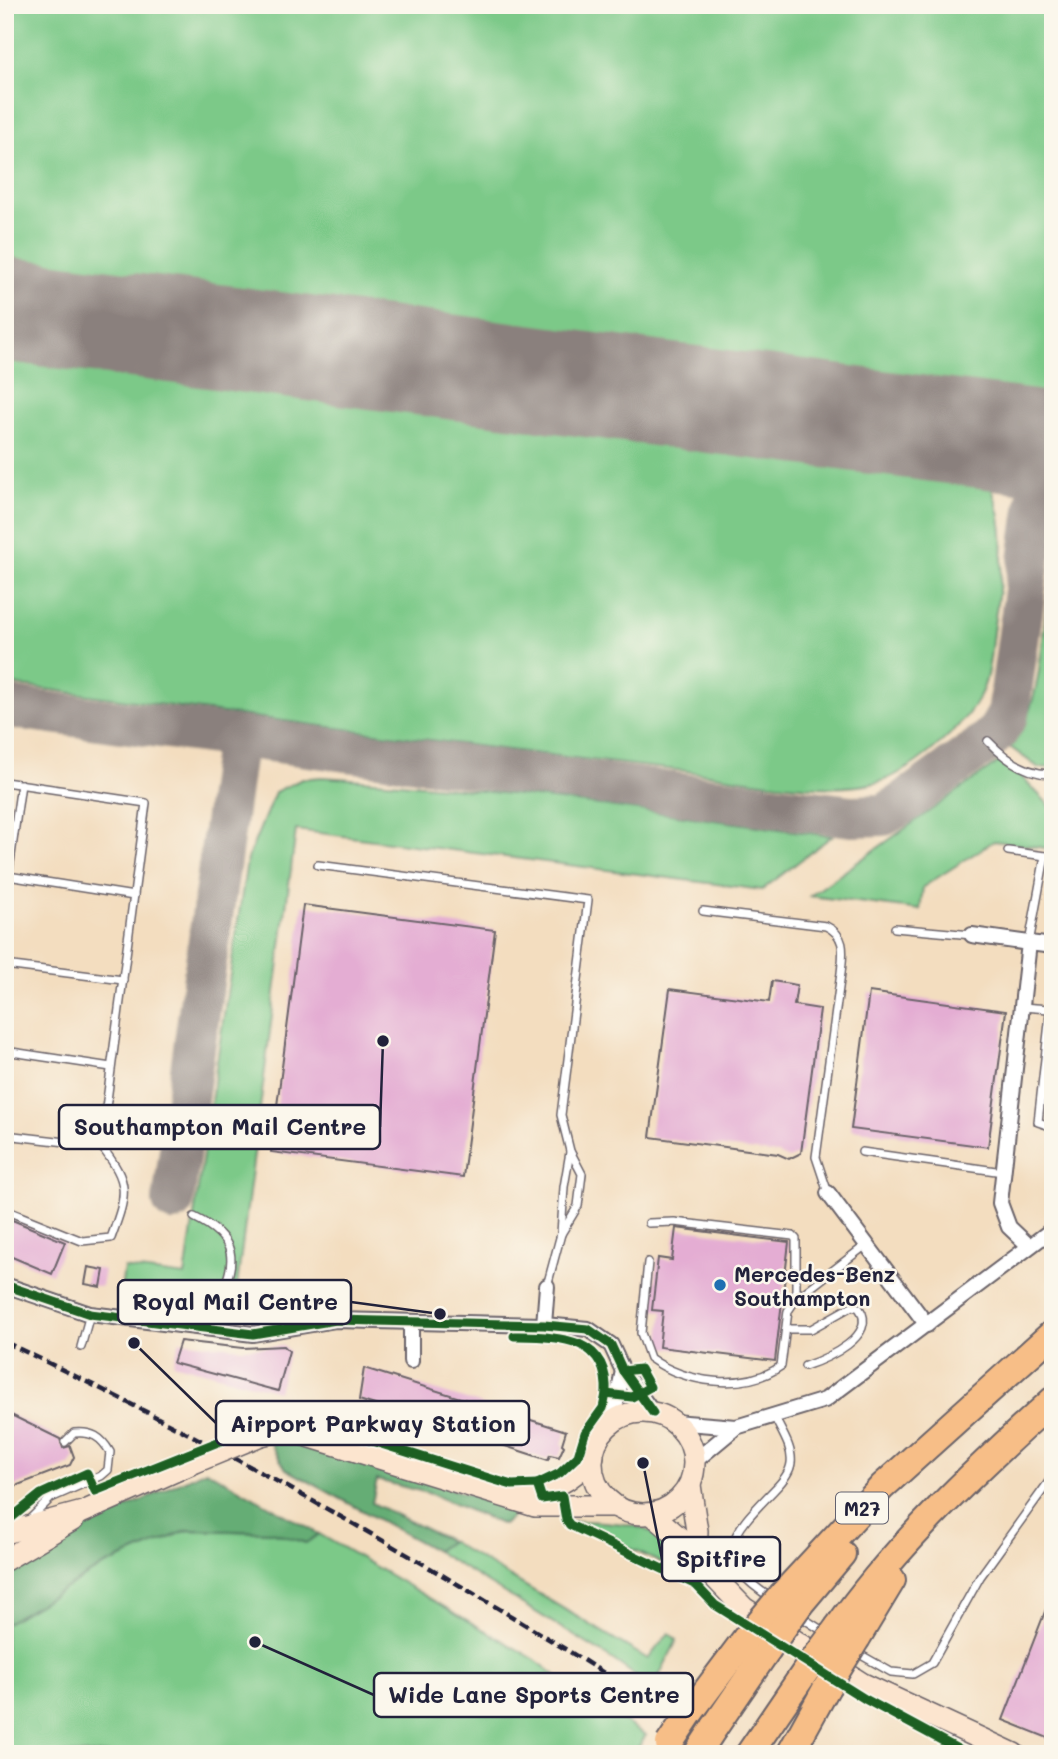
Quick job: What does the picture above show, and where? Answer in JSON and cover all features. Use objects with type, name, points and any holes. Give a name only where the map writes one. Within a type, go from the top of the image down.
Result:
[{"type":"highway","name":"M27","points":[[666,1749],[689,1714],[757,1644],[791,1599],[948,1429],[1053,1333]]},
{"type":"highway","name":"M27","points":[[790,1754],[827,1687],[853,1605],[926,1524],[1053,1400]]},
{"type":"highway","name":"M27","points":[[750,1753],[805,1672],[844,1638]]},
{"type":"highway","name":"M27","points":[[697,1754],[757,1644]]},
{"type":"street","points":[[972,935],[1053,946]]},
{"type":"street","points":[[1029,943],[1000,1203],[1009,1227],[1029,1247]]},
{"type":"street","points":[[828,1193],[927,1325]]},
{"type":"street","points":[[514,1498],[560,1486],[576,1476],[593,1456],[603,1432],[612,1422],[639,1412],[653,1413],[674,1422],[736,1427],[775,1418],[825,1400],[1053,1229]]},
{"type":"street","points":[[5,1285],[90,1314],[253,1334],[336,1320],[544,1325],[588,1329],[611,1345],[623,1371],[653,1413]]},
{"type":"street","points":[[544,1325],[547,1286]]},
{"type":"street","points":[[411,1322],[411,1361]]},
{"type":"street","points":[[612,1422],[623,1371]]},
{"type":"street","points":[[674,1422],[688,1437],[695,1461],[690,1485],[697,1531],[696,1552]]},
{"type":"street","points":[[695,1461],[736,1427]]},
{"type":"street","points":[[14,1530],[83,1512],[193,1463],[261,1435],[278,1431],[298,1433],[536,1506],[615,1506],[639,1515],[652,1514],[668,1509],[681,1499],[690,1485]]},
{"type":"street","points":[[593,1456],[596,1485],[615,1506]]},
{"type":"street","points":[[5,1560],[66,1525],[83,1512]]},
{"type":"street","points":[[652,1514],[696,1552],[713,1576],[744,1608],[863,1684],[1014,1754]]},
{"type":"lane","points":[[988,741],[1001,755],[1037,775],[1053,774]]},
{"type":"lane","points":[[5,782],[146,803],[101,1146],[120,1171],[124,1201],[111,1238],[82,1241],[5,1210]]},
{"type":"lane","points":[[5,898],[21,784]]},
{"type":"lane","points":[[1008,851],[1049,857],[1029,943]]},
{"type":"lane","points":[[318,865],[588,900],[561,1115],[570,1151],[582,1174],[579,1201],[561,1234]]},
{"type":"lane","points":[[8,876],[134,896]]},
{"type":"lane","points":[[704,911],[826,926],[841,937],[844,945],[841,973],[816,1157],[828,1193]]},
{"type":"lane","points":[[895,928],[972,935]]},
{"type":"lane","points":[[5,965],[123,980]]},
{"type":"lane","points":[[1053,987],[1038,1122],[1053,1127]]},
{"type":"lane","points":[[1022,1007],[1049,1009]]},
{"type":"lane","points":[[5,1051],[111,1067]]},
{"type":"lane","points":[[5,1135],[101,1146]]},
{"type":"lane","points":[[547,1286],[561,1234],[564,1186],[570,1151]]},
{"type":"lane","points":[[862,1152],[1003,1172]]},
{"type":"lane","points":[[194,1217],[218,1231],[231,1247],[233,1259],[231,1274],[215,1308],[212,1330]]},
{"type":"lane","points":[[649,1223],[674,1222],[793,1236],[796,1239],[796,1299]]},
{"type":"lane","points":[[648,1262],[641,1332],[644,1348],[658,1364],[691,1376],[722,1382],[751,1379],[781,1367],[788,1311],[796,1299],[866,1245]]},
{"type":"lane","points":[[336,1320],[338,1290]]},
{"type":"lane","points":[[786,1329],[811,1329],[852,1306],[863,1313],[863,1329],[859,1335],[832,1355],[805,1366]]},
{"type":"lane","points":[[81,1346],[90,1314]]},
{"type":"lane","points":[[775,1418],[788,1445],[791,1465],[782,1481],[738,1527],[732,1544],[733,1560],[741,1574],[759,1590],[844,1638],[891,1672],[913,1674],[932,1663],[980,1577],[1053,1476]]},
{"type":"lane","points":[[14,1530],[43,1503],[101,1476],[108,1470],[110,1452],[98,1437],[91,1433],[74,1433],[65,1441]]},
{"type":"green space","points":[[5,5],[1053,5],[1053,383],[1050,402],[5,267]]},
{"type":"green space","points":[[5,352],[987,479],[1000,515],[1002,551],[984,686],[957,727],[929,752],[900,772],[866,785],[813,787],[5,684]]},
{"type":"green space","points":[[1053,572],[1053,767],[1039,768],[1010,747],[1022,728],[1036,686]]},
{"type":"green space","points":[[1000,761],[1010,765],[1053,809],[1053,849],[994,841],[923,887],[920,910],[810,896]]},
{"type":"green space","points":[[321,777],[513,794],[832,836],[762,890],[296,830],[235,1301],[215,1291],[200,1309],[120,1297],[124,1268],[185,1276],[247,860],[275,792],[302,779]]},
{"type":"green space","points":[[290,1439],[509,1507],[513,1516],[503,1525],[431,1494],[377,1480],[372,1503],[450,1541],[436,1551],[286,1469],[270,1443]]},
{"type":"green space","points":[[206,1470],[319,1534],[306,1543],[272,1532],[188,1530],[103,1566],[5,1624],[5,1578],[52,1543]]},
{"type":"green space","points":[[572,1521],[615,1523],[644,1529],[657,1535],[667,1545],[673,1557],[667,1566]]},
{"type":"green space","points":[[188,1530],[272,1532],[305,1543],[319,1534],[534,1659],[592,1702],[646,1735],[634,1754],[5,1754],[5,1624],[103,1566]]},
{"type":"green space","points":[[450,1541],[648,1659],[669,1633],[677,1640],[653,1688],[612,1659],[436,1551]]},
{"type":"building","points":[[303,905],[495,930],[463,1177],[271,1152]]},
{"type":"building","points":[[772,981],[797,985],[794,1005],[820,1009],[801,1153],[789,1159],[778,1154],[650,1137],[670,989],[769,1002]]},
{"type":"building","points":[[869,992],[1006,1011],[988,1147],[851,1129]]},
{"type":"building","points":[[5,1217],[65,1242],[52,1274],[5,1254]]},
{"type":"building","name":"Mercedes-Benz Southampton","points":[[676,1228],[789,1242],[775,1361],[659,1347],[663,1311],[652,1310],[658,1258],[672,1260]]},
{"type":"building","points":[[88,1267],[104,1270],[101,1287],[85,1284]]},
{"type":"building","points":[[180,1341],[243,1348],[284,1346],[289,1351],[278,1391],[173,1363]]},
{"type":"building","points":[[364,1368],[566,1431],[562,1444],[564,1446],[559,1457],[550,1455],[548,1460],[465,1433],[464,1438],[446,1433],[449,1428],[359,1400]]},
{"type":"building","points":[[5,1412],[60,1439],[63,1448],[70,1446],[74,1457],[70,1465],[5,1490]]},
{"type":"building","points":[[1053,1591],[1053,1740],[1003,1720]]},
{"type":"taxiway","points":[[5,707],[851,816],[884,815],[983,745],[998,731],[1008,714],[1045,444]]},
{"type":"taxiway","points":[[173,1201],[237,737]]},
{"type":"runway","points":[[5,309],[1053,445]]},
{"type":"railway","points":[[5,1342],[192,1436],[375,1536],[554,1642],[731,1754]]},
{"type":"cycle path","points":[[5,1285],[90,1314],[253,1334],[336,1320],[544,1325],[588,1329],[611,1345],[623,1371],[653,1413]]},
{"type":"cycle path","points":[[514,1336],[564,1339],[590,1350],[605,1375],[606,1394],[632,1397],[650,1387],[640,1369],[623,1371]]},
{"type":"cycle path","points":[[537,1484],[560,1473],[578,1456],[585,1433],[603,1408],[606,1394]]},
{"type":"cycle path","points":[[5,1523],[41,1494],[87,1473],[95,1491],[253,1428],[296,1418],[512,1485],[537,1484],[542,1499],[562,1496],[566,1520],[570,1525],[696,1585],[715,1605],[865,1699],[967,1754]]},
{"type":"place","name":"Southampton Mail Centre","points":[[383,1041]]},
{"type":"place","name":"Mercedes-Benz Southampton","points":[[720,1285]]},
{"type":"place","name":"Royal Mail Centre","points":[[440,1314]]},
{"type":"place","name":"Airport Parkway Station","points":[[134,1343]]},
{"type":"place","name":"Spitfire","points":[[643,1463]]},
{"type":"place","name":"Wide Lane Sports Centre","points":[[255,1642]]}]
